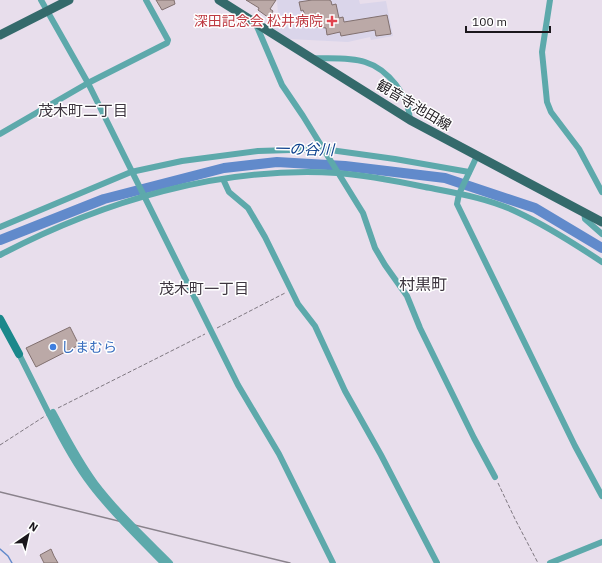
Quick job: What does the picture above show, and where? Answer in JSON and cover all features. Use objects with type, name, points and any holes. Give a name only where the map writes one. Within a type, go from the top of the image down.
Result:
[{"type":"main road","points":[[0,35],[69,0]]},
{"type":"main road","name":"観音寺池田線","points":[[219,0],[410,120],[602,222]]},
{"type":"street","points":[[41,0],[88,83],[210,332],[238,385],[279,454],[333,563]]},
{"type":"street","points":[[0,134],[88,83],[167,43],[168,40],[146,0]]},
{"type":"street","points":[[550,0],[542,52],[547,102],[551,112],[579,149],[602,192]]},
{"type":"street","points":[[255,22],[282,86],[303,116],[363,213],[375,248],[407,296],[474,438],[495,477]]},
{"type":"street","points":[[311,58],[355,60],[365,62],[375,67],[397,86],[410,110],[410,120]]},
{"type":"street","points":[[0,227],[131,172],[182,160],[258,150],[323,149],[395,159],[469,172]]},
{"type":"street","points":[[477,156],[459,194],[457,204],[575,446],[602,496]]},
{"type":"street","points":[[0,255],[51,230],[143,197],[190,185],[240,176],[287,173],[337,173],[399,182],[490,202],[517,212],[558,234],[602,262]]},
{"type":"street","points":[[223,179],[229,192],[248,208],[265,237],[298,304],[315,326],[345,391],[381,455],[437,563]]},
{"type":"street","points":[[584,212],[585,219],[602,234]]},
{"type":"street","points":[[0,319],[50,413],[67,450],[90,484],[110,508],[163,563]]},
{"type":"street","points":[[50,413],[84,468],[118,511],[169,563]]},
{"type":"street","points":[[550,563],[602,542]]},
{"type":"path","points":[[0,445],[50,413],[291,290]]},
{"type":"path","points":[[495,477],[538,563]]},
{"type":"shaded area","name":"深田記念会 松井病院","points":[[277,0],[359,0],[360,4],[386,1],[393,36],[371,40],[370,37],[348,42],[289,39],[271,27],[278,14]]},
{"type":"building","points":[[156,0],[174,0],[175,4],[162,10]]},
{"type":"building","points":[[246,0],[276,0],[270,9],[273,11],[269,18],[258,10],[259,8]]},
{"type":"building","points":[[329,0],[331,1],[332,5],[336,4],[339,18],[343,17],[344,22],[387,15],[391,34],[376,36],[375,30],[341,36],[340,32],[327,35],[326,28],[317,27],[312,24],[307,20],[303,10],[301,11],[299,2]]},
{"type":"building","name":"しまむら","points":[[70,327],[79,345],[36,367],[26,348]]},
{"type":"building","points":[[51,549],[58,563],[44,563],[40,555]]},
{"type":"waterway","name":"一の谷川","points":[[0,240],[104,199],[224,168],[277,162],[345,166],[445,178],[535,208],[602,248]]},
{"type":"waterway","points":[[0,549],[8,556],[12,563]]},
{"type":"railway","points":[[0,492],[290,563]]},
{"type":"place","name":"深田記念会 松井病院","points":[[332,21]]},
{"type":"place","name":"しまむら","points":[[53,347]]},
{"type":"district","name":"茂木町二丁目","points":[[83,110]]},
{"type":"district","name":"村黒町","points":[[423,284]]},
{"type":"district","name":"茂木町一丁目","points":[[204,288]]}]
